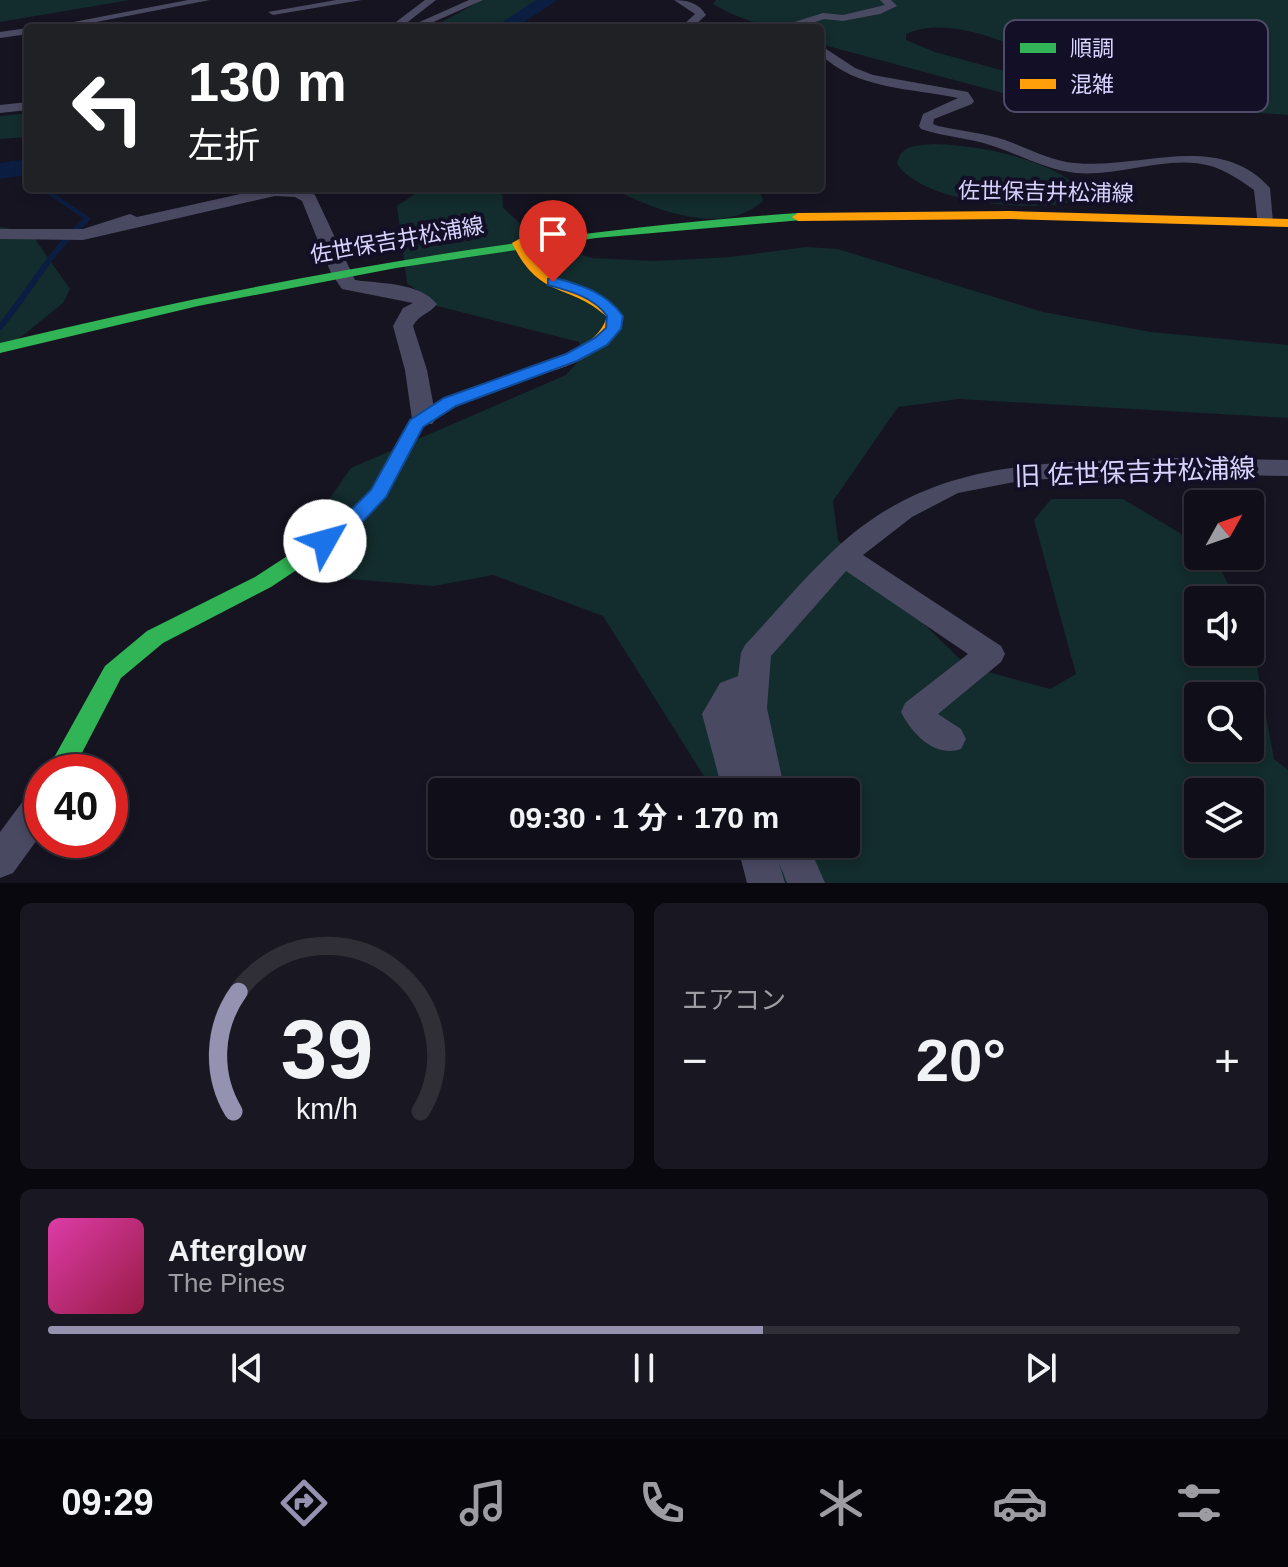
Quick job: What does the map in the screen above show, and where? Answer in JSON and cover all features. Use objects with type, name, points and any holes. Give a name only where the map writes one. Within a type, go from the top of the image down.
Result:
[{"type":"main road","name":"佐世保吉井松浦線","points":[[0,348],[196,301],[340,273],[519,243],[678,225],[859,215],[1011,214],[1288,223]]},
{"type":"main road","points":[[69,754],[113,672],[155,637],[263,582],[345,528],[379,493],[416,424],[450,402],[571,357],[601,341],[613,329],[615,316],[607,304],[584,291],[553,282],[536,271],[519,243]]},
{"type":"street","points":[[70,24],[205,0]]},
{"type":"street","points":[[273,12],[357,0]]},
{"type":"street","points":[[398,24],[431,0]]},
{"type":"street","points":[[421,24],[478,0]]},
{"type":"street","points":[[679,0],[698,10],[701,15],[690,24]]},
{"type":"street","points":[[798,24],[823,16],[843,18],[880,11],[892,6],[885,0]]},
{"type":"street","points":[[825,28],[843,18]]},
{"type":"street","points":[[0,35],[24,32]]},
{"type":"street","points":[[824,53],[886,83],[963,95],[967,101],[928,117],[926,126],[942,132],[988,139],[1050,164],[1102,170],[1192,157],[1223,164],[1243,173],[1262,188],[1264,222]]},
{"type":"street","points":[[0,109],[24,106]]},
{"type":"street","points":[[116,227],[209,192]]},
{"type":"street","points":[[0,234],[81,235],[271,192]]},
{"type":"street","points":[[299,192],[314,204],[340,273],[349,285],[415,295],[427,304],[410,312],[403,326],[416,370],[424,419]]},
{"type":"street","name":"旧 佐世保吉井松浦線","points":[[764,778],[751,708],[756,653],[844,556],[903,511],[951,487],[1025,472],[1142,467],[1288,468]]},
{"type":"street","points":[[844,556],[990,654],[917,712],[928,726],[949,739]]},
{"type":"street","points":[[737,778],[718,714],[731,692],[754,683]]},
{"type":"street","points":[[0,861],[24,828]]},
{"type":"street","points":[[759,858],[766,883]]},
{"type":"street","points":[[796,858],[806,883]]},
{"type":"green space","points":[[0,0],[130,0],[0,22]]},
{"type":"green space","points":[[482,0],[540,0],[532,13],[513,24],[438,24]]},
{"type":"green space","points":[[716,0],[1288,0],[1288,115],[1255,112],[1268,112],[1268,20],[1004,20],[1004,42],[956,29],[930,28],[906,34],[906,40],[935,52],[1004,71],[1004,93],[824,45],[824,24],[767,24],[739,17],[713,4]]},
{"type":"green space","points":[[24,113],[24,137],[0,139],[0,116]]},
{"type":"green space","points":[[934,144],[972,147],[1011,155],[1048,168],[1080,187],[1067,203],[1048,205],[1001,204],[951,196],[910,177],[897,164],[906,149]]},
{"type":"green space","points":[[418,192],[502,192],[503,208],[541,242],[592,258],[654,261],[731,257],[806,247],[838,249],[1043,312],[1151,332],[1288,345],[1288,418],[959,399],[898,407],[833,501],[838,540],[967,666],[1050,689],[1076,674],[1034,520],[1051,499],[1123,499],[1184,536],[1184,570],[1221,570],[1229,586],[1184,586],[1184,666],[1257,666],[1260,682],[1184,682],[1184,762],[1264,762],[1264,705],[1274,759],[1288,770],[1288,883],[771,883],[756,858],[860,858],[860,778],[705,778],[603,616],[493,575],[434,586],[349,579],[309,528],[351,468],[566,375],[583,356],[579,342],[437,306],[407,283],[397,206]]},
{"type":"green space","points":[[760,192],[763,201],[730,217],[712,219],[674,213],[621,193]]},
{"type":"green space","points":[[0,227],[30,232],[70,289],[63,303],[0,354]]},
{"type":"waterway","points":[[509,24],[549,0]]},
{"type":"waterway","points":[[0,171],[24,168]]},
{"type":"waterway","points":[[48,192],[88,219],[83,223]]},
{"type":"waterway","points":[[0,327],[50,259],[83,223]]},
{"type":"traffic: fast","points":[[0,348],[198,302],[396,263],[596,235],[798,217]]},
{"type":"traffic: fast","points":[[69,754],[113,672],[155,637],[263,582],[345,528],[379,493],[416,424],[450,402],[534,371]]},
{"type":"traffic: slow","points":[[798,217],[1010,215],[1288,223]]},
{"type":"traffic: slow","points":[[519,243],[531,265],[545,278],[597,302],[615,316],[611,328],[595,345],[571,358],[534,371]]},
{"type":"route","points":[[325,541],[345,528],[379,493],[416,424],[450,402],[571,357],[601,341],[613,329],[615,316],[607,304],[584,291],[553,282]]}]
